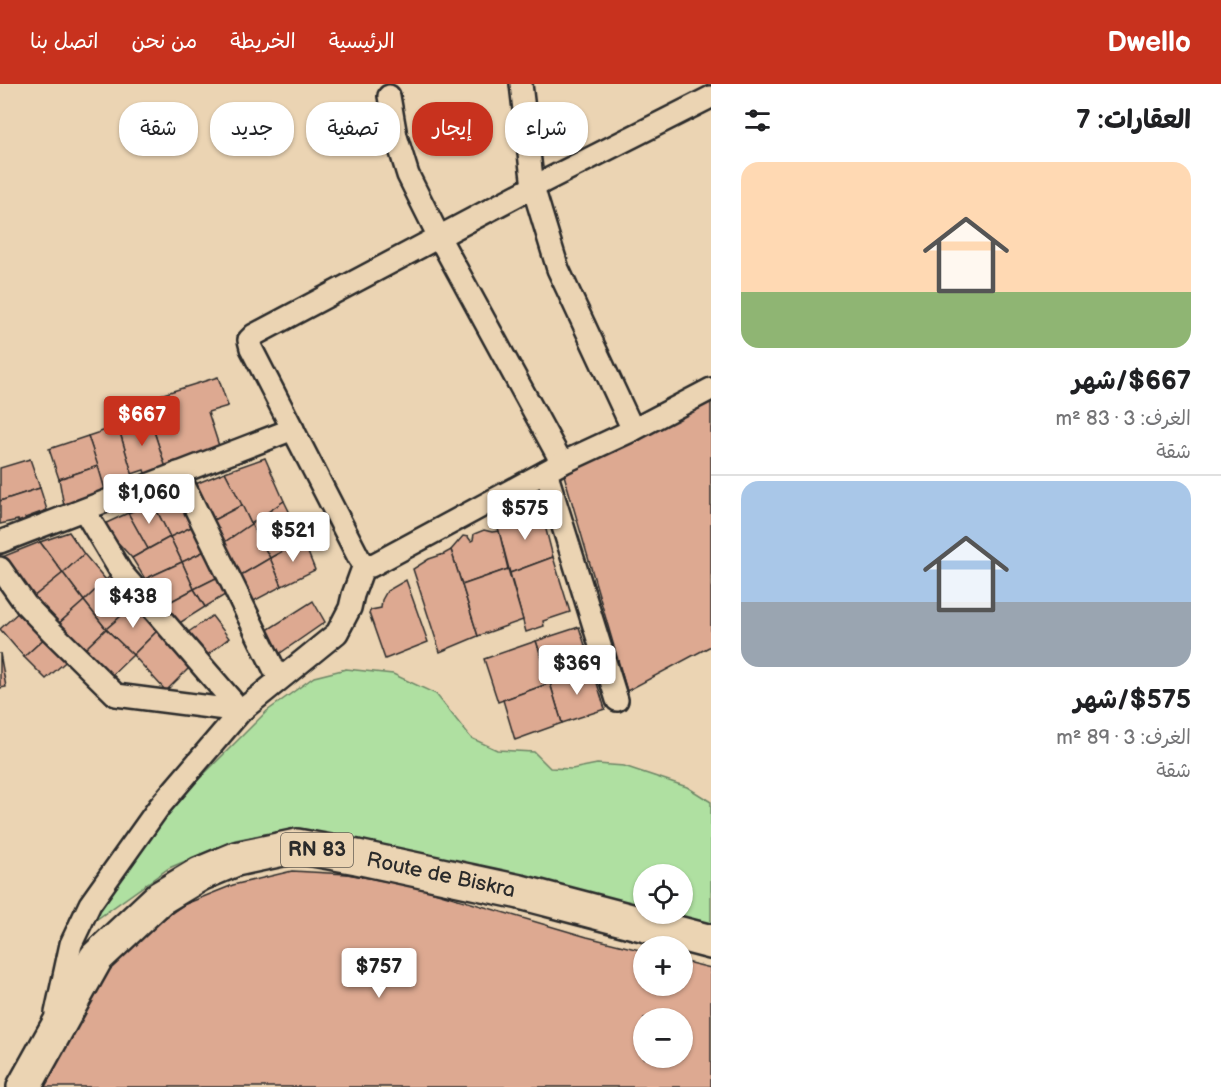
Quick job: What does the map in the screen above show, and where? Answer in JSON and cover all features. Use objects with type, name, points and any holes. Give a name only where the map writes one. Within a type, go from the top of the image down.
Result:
[{"type":"main road","name":"Route de Biskra","points":[[24,1087],[96,958],[160,898],[200,874],[237,859],[297,846],[520,892],[711,942]]},
{"type":"street","points":[[521,84],[533,187],[558,269],[633,430]]},
{"type":"street","points":[[389,96],[396,136],[408,175],[554,467],[617,700]]},
{"type":"street","points":[[709,103],[533,187],[254,335],[249,340],[364,565],[370,567],[554,467],[633,430],[711,389]]},
{"type":"street","points":[[0,542],[293,429]]},
{"type":"street","points":[[178,473],[279,679]]},
{"type":"street","points":[[84,510],[121,572],[241,711]]},
{"type":"street","points":[[50,1040],[71,944],[90,904],[159,807],[241,711],[338,633],[350,608],[364,565]]},
{"type":"street","points":[[0,568],[26,604],[116,694],[241,711]]},
{"type":"green space","points":[[346,669],[393,674],[436,694],[471,738],[497,750],[534,752],[550,768],[572,769],[597,764],[624,766],[687,787],[711,802],[711,926],[693,922],[693,864],[633,864],[633,907],[344,837],[275,832],[235,840],[169,868],[97,919],[100,902],[155,823],[267,711],[314,677]]},
{"type":"building","points":[[218,377],[228,406],[208,412],[220,449],[165,466],[144,400]]},
{"type":"building","points":[[711,396],[711,646],[627,691],[564,475]]},
{"type":"building","points":[[149,416],[167,471],[146,476],[144,470],[132,474],[118,426]]},
{"type":"building","points":[[118,426],[135,483],[106,493],[88,436]]},
{"type":"building","points":[[88,436],[98,466],[59,479],[49,449]]},
{"type":"building","points":[[265,458],[284,501],[251,524],[225,472]]},
{"type":"building","points":[[30,459],[40,488],[0,501],[0,468]]},
{"type":"building","points":[[98,466],[106,493],[64,506],[59,479]]},
{"type":"building","points":[[225,472],[242,505],[206,524],[188,487]]},
{"type":"building","points":[[40,488],[47,510],[25,518],[26,521],[19,523],[18,520],[0,524],[0,501]]},
{"type":"building","points":[[182,494],[198,524],[170,537],[153,503]]},
{"type":"building","points":[[284,501],[303,540],[270,558],[251,524]]},
{"type":"building","points":[[153,503],[170,537],[148,549],[128,513]]},
{"type":"building","points":[[242,505],[251,524],[219,546],[206,524]]},
{"type":"building","points":[[541,510],[553,557],[510,573],[497,524]]},
{"type":"building","points":[[128,513],[148,549],[132,558],[102,525]]},
{"type":"building","points":[[198,524],[209,549],[182,562],[170,537]]},
{"type":"building","points":[[251,524],[270,558],[236,578],[219,546]]},
{"type":"building","points":[[484,530],[499,531],[508,569],[462,585],[451,550],[463,536],[468,537],[471,541],[474,534]]},
{"type":"building","points":[[69,532],[84,554],[63,573],[40,542]]},
{"type":"building","points":[[170,537],[182,562],[145,579],[132,558]]},
{"type":"building","points":[[303,540],[315,570],[282,586],[270,558]]},
{"type":"building","points":[[40,542],[63,573],[32,598],[2,557]]},
{"type":"building","points":[[209,549],[222,575],[194,589],[182,562]]},
{"type":"building","points":[[451,550],[478,636],[440,652],[413,569]]},
{"type":"building","points":[[84,554],[106,580],[84,601],[63,573]]},
{"type":"building","points":[[553,557],[570,612],[543,621],[544,626],[526,632],[510,573]]},
{"type":"building","points":[[270,558],[282,586],[248,604],[236,578]]},
{"type":"building","points":[[182,562],[194,589],[164,605],[145,579]]},
{"type":"building","points":[[508,569],[523,620],[478,636],[462,585]]},
{"type":"building","points":[[63,573],[84,601],[56,626],[32,598]]},
{"type":"building","points":[[222,575],[230,592],[205,607],[194,589]]},
{"type":"building","points":[[109,577],[135,604],[106,629],[84,601]]},
{"type":"building","points":[[406,580],[428,642],[385,659],[369,613],[371,610],[381,608],[387,591]]},
{"type":"building","points":[[194,589],[205,607],[178,624],[164,605]]},
{"type":"building","points":[[84,601],[106,629],[82,652],[56,626]]},
{"type":"building","points":[[313,601],[325,622],[276,656],[261,634]]},
{"type":"building","points":[[135,604],[159,629],[133,655],[106,629]]},
{"type":"building","points":[[22,609],[48,635],[24,657],[0,629]]},
{"type":"building","points":[[212,616],[229,638],[205,657],[184,635]]},
{"type":"building","points":[[579,627],[593,670],[550,683],[536,641]]},
{"type":"building","points":[[106,629],[133,655],[109,678],[82,652]]},
{"type":"building","points":[[159,629],[192,665],[166,691],[133,655]]},
{"type":"building","points":[[48,635],[71,657],[46,679],[24,657]]},
{"type":"building","points":[[536,641],[550,683],[498,702],[484,659]]},
{"type":"building","points":[[0,653],[6,687],[0,688]]},
{"type":"building","points":[[593,670],[605,709],[562,723],[550,683]]},
{"type":"building","points":[[550,683],[562,723],[515,740],[503,700]]},
{"type":"building","points":[[292,871],[347,874],[417,887],[633,948],[633,996],[693,996],[693,964],[711,968],[711,1087],[34,1087],[103,977],[132,942],[183,905],[233,885]]}]
